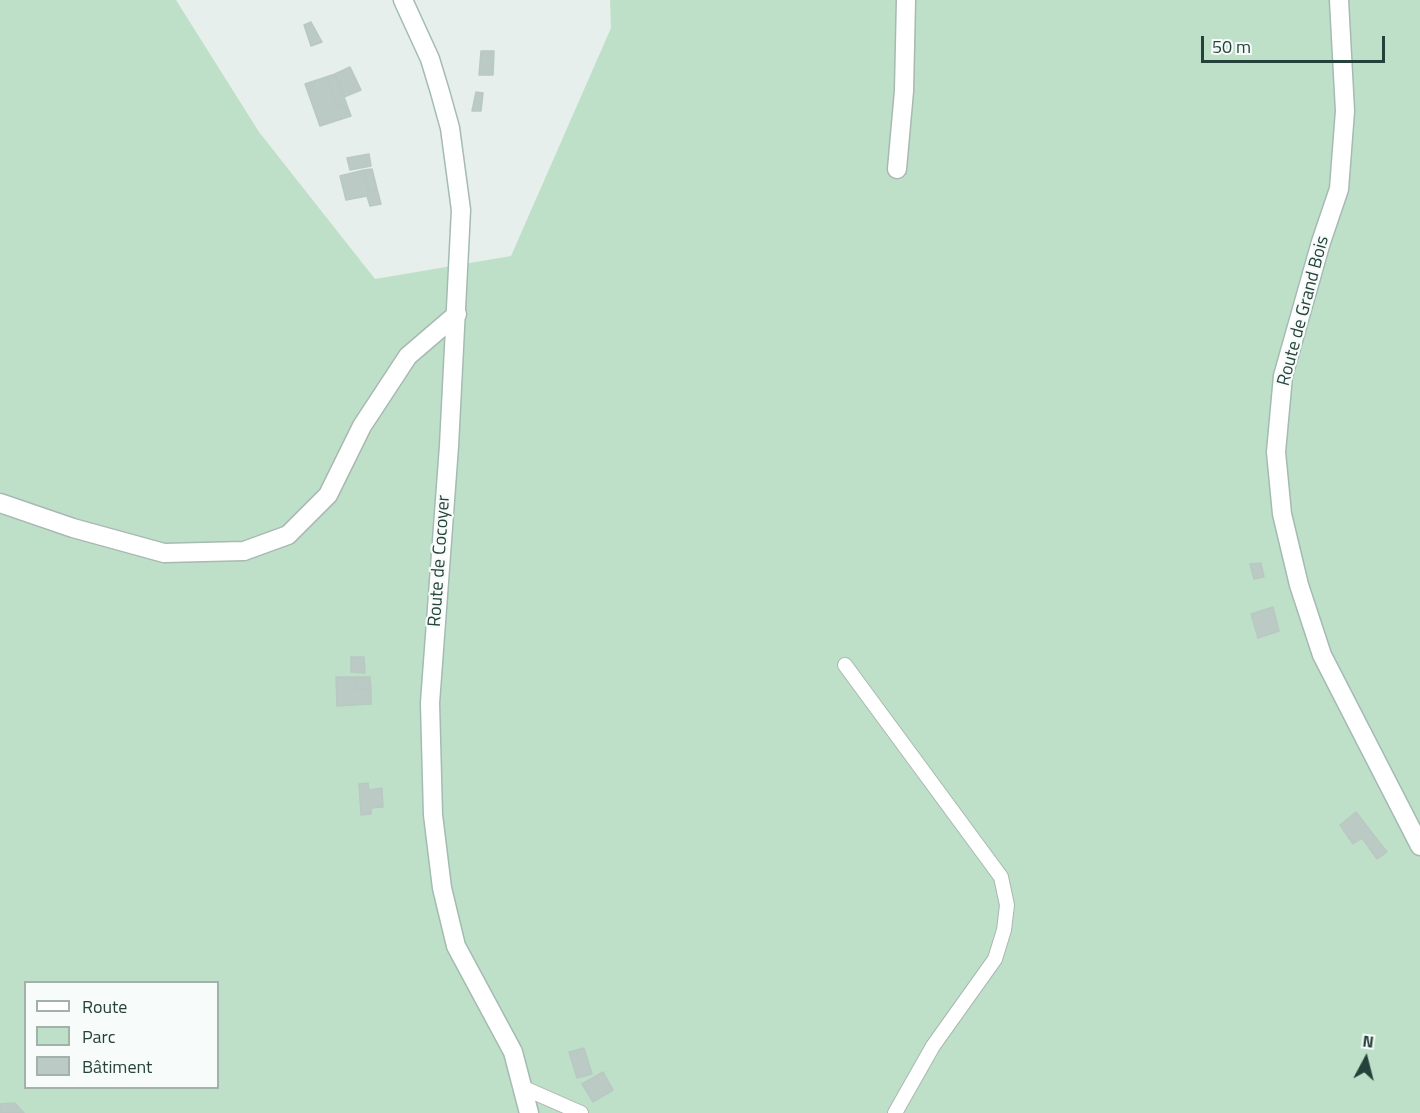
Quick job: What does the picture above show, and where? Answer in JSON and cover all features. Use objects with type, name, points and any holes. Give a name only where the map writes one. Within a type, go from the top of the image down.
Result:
[{"type":"main road","name":"Route de Cocoyer","points":[[403,0],[430,59],[450,128],[461,210],[457,314],[430,703],[433,815],[442,888],[456,946],[513,1052],[529,1113]]},
{"type":"main road","points":[[897,169],[904,91],[906,0]]},
{"type":"main road","name":"Route de Grand Bois","points":[[1339,0],[1344,111],[1339,189],[1321,242],[1283,376],[1276,452],[1282,514],[1299,585],[1322,655],[1420,846]]},
{"type":"main road","points":[[0,503],[73,528],[164,553],[244,551],[288,535],[328,495],[362,426],[408,356],[457,314]]},
{"type":"lane","points":[[845,665],[1001,877],[1007,905],[1004,930],[995,958],[933,1046],[896,1113]]},
{"type":"lane","points":[[524,1088],[581,1113]]},
{"type":"green space","points":[[0,0],[176,0],[259,132],[375,279],[511,256],[611,28],[610,0],[1420,0],[1420,1113],[0,1113]]},
{"type":"building","points":[[311,22],[322,42],[311,46],[304,25]]},
{"type":"building","points":[[481,51],[494,51],[493,75],[479,75]]},
{"type":"building","points":[[350,67],[361,90],[344,97],[335,74]]},
{"type":"building","points":[[335,74],[351,116],[342,104],[338,107],[326,77]]},
{"type":"building","points":[[326,77],[338,107],[342,104],[351,116],[320,126],[305,84]]},
{"type":"building","points":[[476,92],[483,93],[481,111],[472,111]]},
{"type":"building","points":[[369,154],[371,166],[350,170],[347,158]]},
{"type":"building","points":[[372,169],[377,189],[369,192],[364,170]]},
{"type":"building","points":[[364,170],[369,192],[377,189],[381,204],[370,206],[367,196],[346,200],[340,176]]},
{"type":"building","points":[[1261,563],[1264,577],[1254,579],[1250,564]]},
{"type":"building","points":[[1273,607],[1279,631],[1258,638],[1251,614]]},
{"type":"building","points":[[351,657],[364,657],[365,673],[351,672]]},
{"type":"building","points":[[336,677],[356,677],[356,689],[371,689],[371,704],[337,706]]},
{"type":"building","points":[[356,677],[370,677],[371,689],[356,689]]},
{"type":"building","points":[[368,783],[369,790],[382,788],[383,807],[371,808],[371,814],[361,815],[359,784]]},
{"type":"building","points":[[1356,812],[1387,852],[1377,859],[1362,838],[1353,844],[1340,825]]},
{"type":"building","points":[[584,1048],[592,1074],[577,1078],[569,1052]]},
{"type":"building","points":[[603,1072],[613,1090],[593,1102],[582,1084]]},
{"type":"building","points":[[15,1103],[24,1113],[0,1113],[0,1104]]}]
